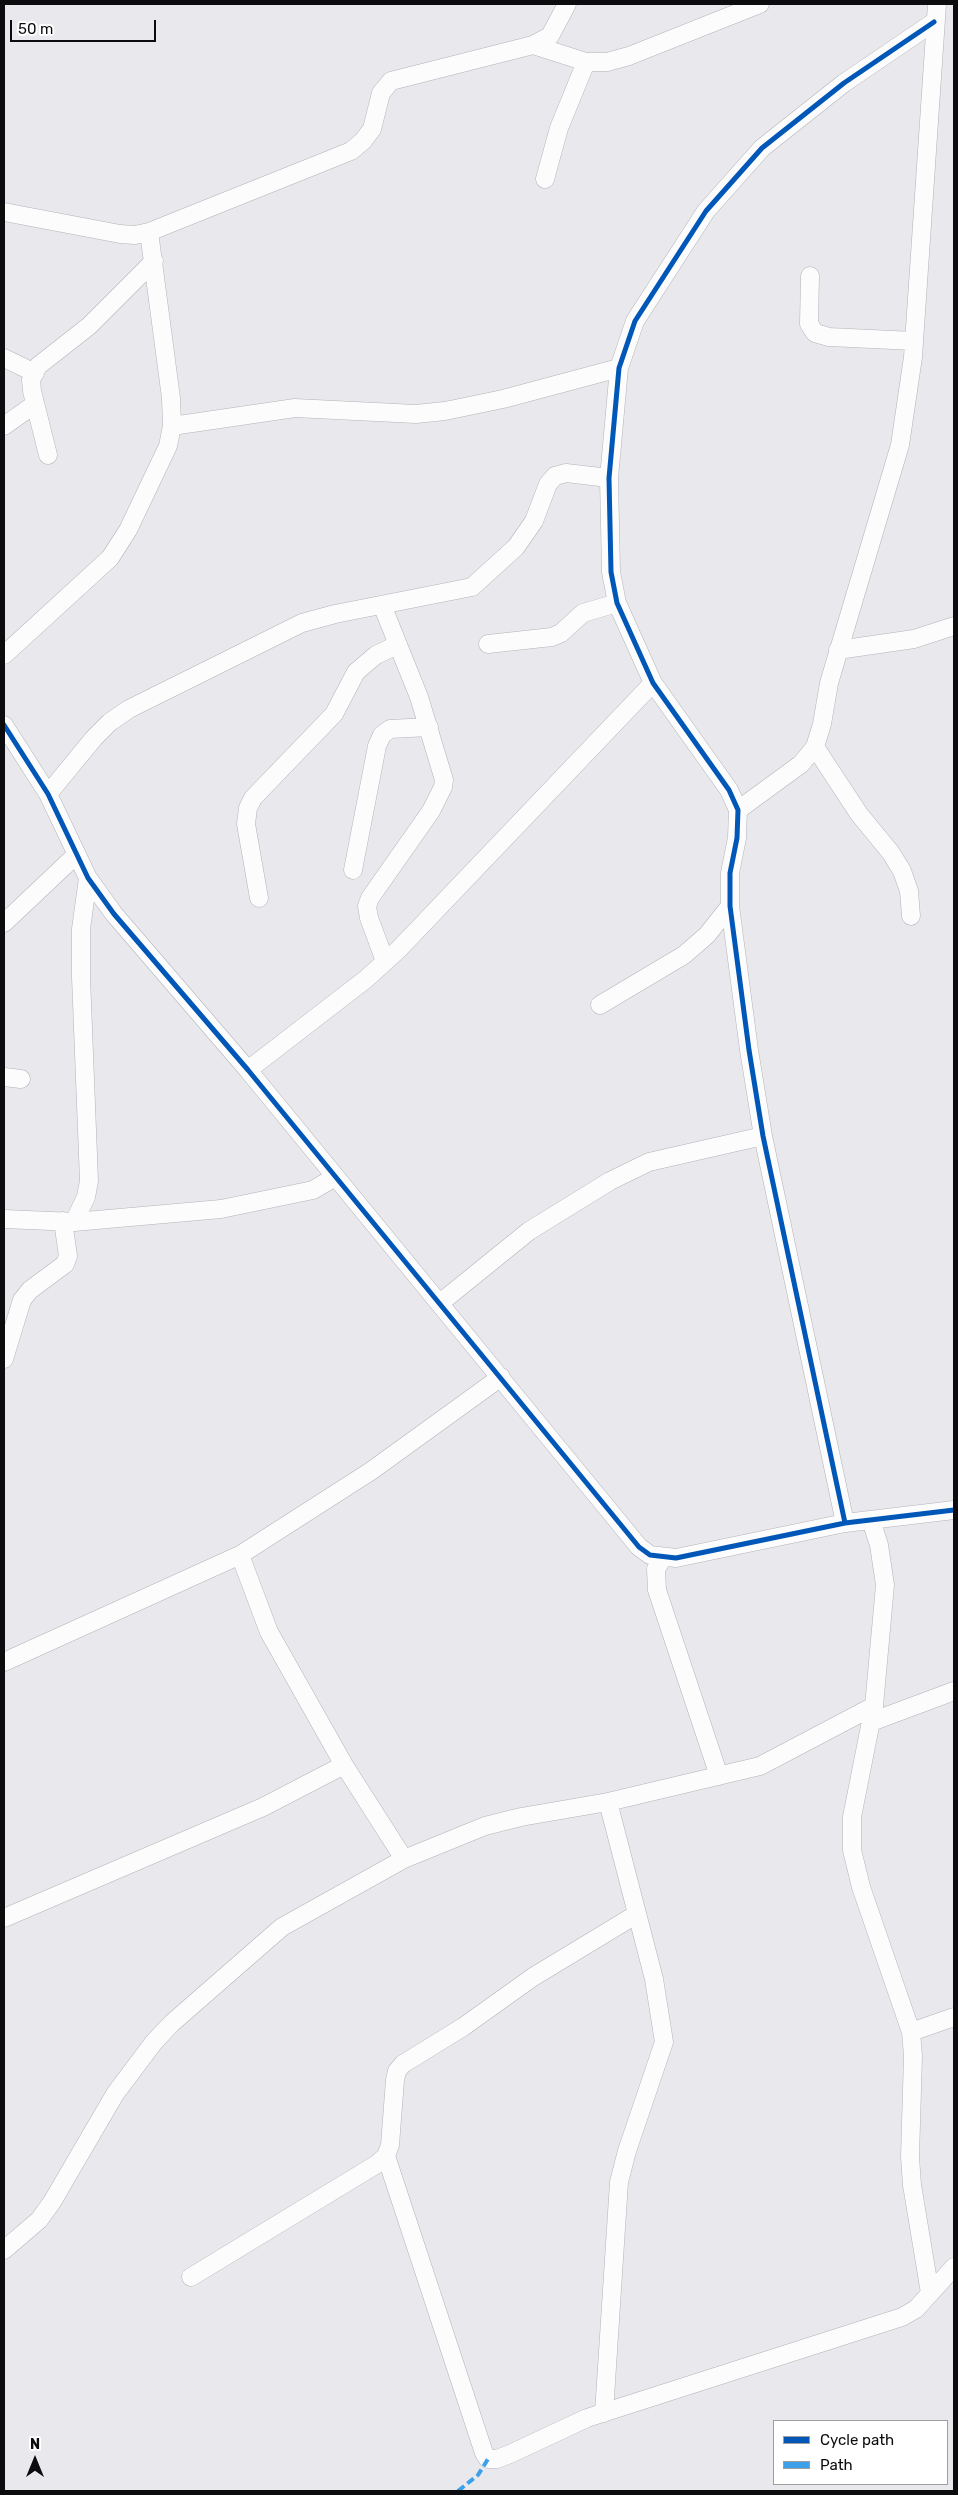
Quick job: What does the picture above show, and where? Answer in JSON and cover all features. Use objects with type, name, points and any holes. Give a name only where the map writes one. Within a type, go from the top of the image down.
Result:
[{"type":"street","points":[[4,212],[120,234],[135,235],[149,232],[351,151],[363,141],[372,129],[381,93],[391,81],[533,46],[550,36],[567,4]]},
{"type":"street","points":[[533,46],[586,62],[607,62],[629,56],[760,4]]},
{"type":"street","points":[[738,810],[801,764],[815,746],[822,724],[829,682],[838,650],[900,445],[907,405],[914,341],[934,22],[937,4]]},
{"type":"street","points":[[845,1523],[763,1136],[749,1050],[730,906],[730,873],[737,838],[738,810],[729,790],[653,682],[617,603],[611,572],[608,478],[619,368],[635,321],[706,211],[727,184],[762,148],[844,83],[934,22]]},
{"type":"street","points":[[545,179],[557,134],[586,62]]},
{"type":"street","points":[[4,655],[110,558],[128,530],[168,446],[172,426],[154,260],[149,232]]},
{"type":"street","points":[[48,455],[31,380],[38,366],[89,326],[154,260]]},
{"type":"street","points":[[810,276],[809,324],[815,333],[829,337],[914,341]]},
{"type":"street","points":[[4,358],[35,373]]},
{"type":"street","points":[[172,426],[295,408],[416,414],[445,411],[503,399],[619,368]]},
{"type":"street","points":[[4,426],[35,404]]},
{"type":"street","points":[[48,794],[94,738],[110,722],[129,709],[302,623],[472,587],[516,547],[534,521],[548,484],[555,476],[566,473],[608,478]]},
{"type":"street","points":[[488,644],[552,637],[562,633],[583,613],[617,603]]},
{"type":"street","points":[[382,605],[429,727],[444,780],[443,787],[430,811],[370,898],[367,906],[369,918],[385,961]]},
{"type":"street","points":[[838,650],[914,639],[954,626]]},
{"type":"street","points":[[260,898],[246,824],[248,808],[253,798],[334,714],[356,672],[376,655],[397,644]]},
{"type":"street","points":[[248,1070],[385,961],[653,682]]},
{"type":"street","points":[[4,725],[48,794],[75,856],[114,914],[248,1070],[639,1547],[650,1555],[663,1558],[690,1556],[845,1523],[954,1510]]},
{"type":"street","points":[[353,870],[377,746],[382,735],[390,729],[429,727]]},
{"type":"street","points":[[815,746],[859,814],[892,853],[902,871],[909,891],[911,916]]},
{"type":"street","points":[[4,923],[75,856]]},
{"type":"street","points":[[4,1358],[22,1300],[30,1290],[65,1264],[68,1256],[68,1221],[86,1198],[89,1181],[81,977],[81,930],[88,878]]},
{"type":"street","points":[[600,1005],[684,956],[707,935],[730,906]]},
{"type":"street","points":[[440,1303],[529,1231],[610,1181],[650,1162],[763,1136]]},
{"type":"street","points":[[4,1219],[68,1221],[220,1208],[313,1190],[335,1177]]},
{"type":"street","points":[[4,1662],[240,1556],[371,1471],[501,1378]]},
{"type":"street","points":[[871,1520],[878,1545],[885,1585],[872,1714],[852,1817],[852,1850],[861,1887],[910,2032],[913,2056],[911,2166],[930,2293]]},
{"type":"street","points":[[240,1556],[269,1632],[344,1765],[404,1859]]},
{"type":"street","points":[[663,1558],[656,1569],[657,1590],[719,1776]]},
{"type":"street","points":[[4,2250],[39,2220],[52,2202],[115,2094],[154,2042],[172,2023],[282,1927],[404,1859],[502,1821],[608,1802],[760,1766],[872,1714],[954,1690]]},
{"type":"street","points":[[4,1918],[263,1807],[344,1765]]},
{"type":"street","points":[[604,2413],[619,2182],[627,2151],[664,2042],[654,1979],[608,1802]]},
{"type":"street","points":[[190,2277],[377,2164],[386,2156],[390,2145],[395,2080],[397,2071],[403,2064],[463,2027],[533,1976],[637,1914]]},
{"type":"street","points":[[910,2032],[954,2017]]},
{"type":"street","points":[[386,2156],[484,2453],[488,2459],[498,2459],[587,2418],[902,2317],[916,2309],[954,2267]]},
{"type":"marked path","points":[[458,2491],[478,2475],[488,2459]]},
{"type":"cycle path","points":[[845,1523],[763,1136],[749,1050],[730,906],[730,873],[737,838],[738,810],[729,790],[653,683],[617,603],[611,572],[609,478],[619,368],[635,321],[706,211],[762,148],[844,83],[934,22]]},
{"type":"cycle path","points":[[4,725],[48,794],[88,878],[114,914],[248,1070],[639,1547],[650,1555],[676,1558],[845,1523],[954,1510]]}]
